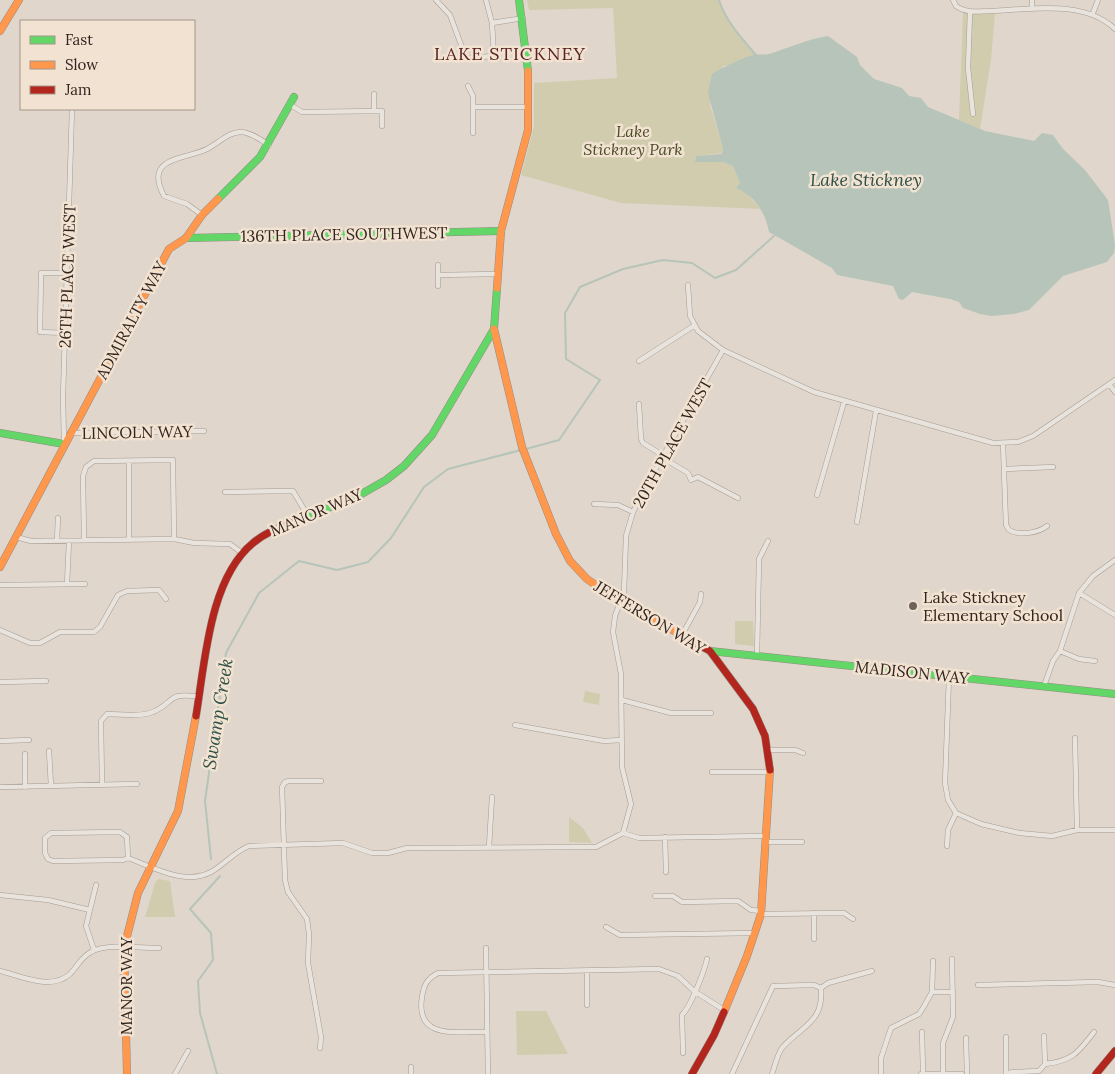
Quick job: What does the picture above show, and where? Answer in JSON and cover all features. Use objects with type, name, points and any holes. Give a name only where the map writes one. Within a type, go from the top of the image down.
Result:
[{"type":"main road","points":[[0,31],[20,0]]},
{"type":"main road","name":"MANOR WAY","points":[[127,1074],[124,948],[130,910],[178,810],[182,797],[215,608],[229,575],[242,554],[254,542],[269,532],[358,496],[386,480],[406,464],[432,435],[494,329],[502,231],[528,130],[528,44],[519,0]]},
{"type":"main road","name":"ADMIRALTY WAY","points":[[0,567],[165,256],[177,242],[186,238],[202,216],[229,190],[269,145],[294,97]]},
{"type":"main road","name":"136TH PLACE SOUTHWEST","points":[[186,238],[502,231]]},
{"type":"main road","name":"JEFFERSON WAY","points":[[494,329],[522,447],[556,534],[570,560],[588,579],[620,601],[710,651],[723,666],[753,709],[761,724],[768,750],[770,772],[761,912],[756,933],[724,1010],[706,1052],[692,1074]]},
{"type":"main road","name":"LINCOLN WAY","points":[[0,432],[64,444]]},
{"type":"main road","name":"MADISON WAY","points":[[710,651],[1115,694]]},
{"type":"main road","points":[[1096,1074],[1115,1051]]},
{"type":"street","points":[[436,0],[450,15],[466,58],[491,58],[494,56],[492,23],[486,0]]},
{"type":"street","points":[[953,0],[956,6],[970,12],[1065,9],[1093,13],[1115,29]]},
{"type":"street","points":[[1032,0],[1032,9]]},
{"type":"street","points":[[1093,13],[1098,0]]},
{"type":"street","points":[[970,12],[968,68],[972,114]]},
{"type":"street","points":[[492,23],[523,18]]},
{"type":"street","points":[[468,86],[473,96],[473,133]]},
{"type":"street","points":[[374,94],[374,111]]},
{"type":"street","points":[[289,104],[302,112],[382,111],[382,126]]},
{"type":"street","points":[[473,107],[529,107]]},
{"type":"street","name":"26TH PLACE WEST","points":[[64,444],[65,333],[72,110]]},
{"type":"street","points":[[202,216],[187,204],[164,196],[158,179],[160,170],[170,159],[207,149],[233,133],[243,132],[269,145]]},
{"type":"street","points":[[438,265],[438,286]]},
{"type":"street","points":[[65,333],[40,332],[41,273],[67,272]]},
{"type":"street","points":[[438,275],[498,274]]},
{"type":"street","points":[[688,285],[690,316],[695,326],[698,331],[723,350],[814,392],[974,439],[1004,444],[1018,442],[1033,436],[1115,380]]},
{"type":"street","points":[[639,360],[695,326]]},
{"type":"street","name":"20TH PLACE WEST","points":[[623,833],[631,804],[624,782],[621,740],[621,674],[613,632],[615,616],[626,580],[626,536],[633,512],[723,350]]},
{"type":"street","points":[[1109,384],[1115,392]]},
{"type":"street","points":[[817,496],[844,402]]},
{"type":"street","points":[[639,404],[640,439],[643,444],[688,473],[691,480],[698,477],[738,498]]},
{"type":"street","points":[[857,522],[876,411]]},
{"type":"street","name":"LINCOLN WAY","points":[[70,433],[204,431]]},
{"type":"street","points":[[1004,444],[1006,525],[1008,530],[1018,532],[1039,531],[1047,526]]},
{"type":"street","points":[[129,460],[130,540]]},
{"type":"street","points":[[84,540],[83,476],[86,467],[94,462],[129,460],[173,460],[174,539]]},
{"type":"street","points":[[1004,469],[1053,467]]},
{"type":"street","points":[[225,492],[293,491],[308,516]]},
{"type":"street","points":[[594,504],[618,505],[633,512]]},
{"type":"street","points":[[57,540],[58,518]]},
{"type":"street","points":[[16,537],[31,541],[174,539],[194,543],[230,544],[242,554]]},
{"type":"street","points":[[68,584],[69,541]]},
{"type":"street","points":[[757,656],[759,559],[768,541]]},
{"type":"street","points":[[1044,686],[1048,672],[1060,652],[1078,593],[1092,576],[1115,560]]},
{"type":"street","points":[[0,585],[85,584]]},
{"type":"street","points":[[0,630],[20,640],[40,643],[60,632],[94,632],[100,627],[118,595],[127,591],[159,590],[166,599]]},
{"type":"street","points":[[1078,593],[1115,614]]},
{"type":"street","points":[[682,636],[700,602],[701,594]]},
{"type":"street","points":[[1060,652],[1079,659],[1095,661]]},
{"type":"street","points":[[950,677],[945,783],[948,800],[956,813],[981,824],[1019,833],[1052,836],[1076,830],[1115,830]]},
{"type":"street","points":[[0,682],[46,681]]},
{"type":"street","points":[[102,785],[101,722],[107,714],[149,713],[159,708],[173,696],[184,694],[200,697]]},
{"type":"street","points":[[622,700],[671,713],[711,713]]},
{"type":"street","points":[[515,725],[604,741],[621,740]]},
{"type":"street","points":[[1075,738],[1076,830]]},
{"type":"street","points":[[0,741],[29,740]]},
{"type":"street","points":[[768,750],[795,750],[803,753]]},
{"type":"street","points":[[49,751],[51,786]]},
{"type":"street","points":[[25,754],[25,787]]},
{"type":"street","points":[[712,772],[722,770],[770,772]]},
{"type":"street","points":[[320,1048],[321,1037],[308,964],[309,934],[307,920],[288,892],[285,880],[283,785],[289,781],[321,780]]},
{"type":"street","points":[[0,787],[137,784]]},
{"type":"street","points":[[489,847],[492,797]]},
{"type":"street","points":[[947,846],[948,830],[956,813]]},
{"type":"street","points":[[128,858],[127,837],[120,832],[51,833],[47,835],[45,843],[48,859],[52,861],[123,860],[128,858],[151,866],[163,873],[177,876],[196,876],[210,873],[243,848],[284,844],[343,843],[354,845],[372,853],[388,853],[407,848],[596,847],[623,833],[639,838],[767,839],[802,842]]},
{"type":"street","points":[[665,837],[666,872]]},
{"type":"street","points":[[94,950],[86,926],[96,884]]},
{"type":"street","points":[[0,895],[48,900],[90,910]]},
{"type":"street","points":[[655,896],[673,896],[682,902],[738,901],[751,910],[761,912],[844,913],[853,918]]},
{"type":"street","points":[[814,914],[814,939]]},
{"type":"street","points":[[606,927],[620,935],[756,933]]},
{"type":"street","points":[[0,971],[46,983],[54,982],[70,974],[82,958],[94,950],[160,948]]},
{"type":"street","points":[[486,948],[488,1074]]},
{"type":"street","points":[[683,1053],[682,1015],[688,1008],[694,991],[702,980],[707,959]]},
{"type":"street","points":[[943,1073],[943,1044],[953,1017],[952,959]]},
{"type":"street","points":[[881,1074],[881,1058],[891,1028],[919,1014],[932,992],[933,961]]},
{"type":"street","points":[[487,1032],[439,1031],[430,1028],[423,1019],[421,1002],[423,987],[428,978],[438,974],[659,969],[678,976],[694,991],[724,1010]]},
{"type":"street","points":[[587,971],[587,1005]]},
{"type":"street","points":[[821,988],[828,983],[872,971]]},
{"type":"street","points":[[978,985],[1098,982],[1115,985]]},
{"type":"street","points":[[732,1074],[774,986],[814,985],[821,988]]},
{"type":"street","points":[[772,1074],[780,1050],[812,1022],[819,1012],[822,1000],[821,988]]},
{"type":"street","points":[[932,992],[952,992]]},
{"type":"street","points":[[922,1032],[922,1074],[962,1074]]},
{"type":"street","points":[[1045,1064],[1062,1062],[1077,1054],[1094,1032]]},
{"type":"street","points":[[1006,1038],[1006,1074],[1013,1072],[1039,1073],[1045,1064],[1044,1036]]},
{"type":"street","points":[[966,1038],[967,1074]]},
{"type":"street","points":[[175,1074],[188,1051]]},
{"type":"street","points":[[411,1067],[411,1074]]},
{"type":"green space","name":"Lake Stickney Park","points":[[527,0],[719,0],[730,22],[756,55],[731,65],[723,66],[710,105],[723,149],[722,153],[696,156],[695,162],[723,162],[733,166],[740,183],[736,188],[746,193],[761,209],[621,203],[521,175],[534,127],[534,83],[617,78],[613,8],[529,10]]},
{"type":"green space","points":[[963,13],[995,13],[991,60],[980,129],[959,120]]},
{"type":"green space","points":[[735,621],[753,621],[754,646],[735,644]]},
{"type":"green space","points":[[585,691],[600,694],[599,705],[583,702]]},
{"type":"green space","points":[[569,817],[583,828],[592,843],[569,842]]},
{"type":"green space","points":[[158,879],[170,881],[175,917],[145,917],[155,883]]},
{"type":"green space","points":[[516,1011],[546,1011],[568,1054],[517,1055]]},
{"type":"water","name":"Lake Stickney","points":[[828,36],[857,57],[860,65],[874,79],[902,88],[909,96],[921,98],[928,107],[985,131],[1034,141],[1042,133],[1053,135],[1063,149],[1085,170],[1108,200],[1115,245],[1114,253],[1107,262],[1063,276],[1029,310],[1014,314],[991,316],[963,308],[959,302],[950,299],[912,292],[903,300],[899,299],[893,286],[837,275],[832,268],[769,232],[762,211],[754,200],[736,188],[740,183],[733,166],[723,162],[695,162],[696,156],[722,154],[723,149],[708,93],[712,74],[749,56],[769,54],[805,41]]},
{"type":"waterway","points":[[719,0],[730,22],[756,55]]},
{"type":"waterway","name":"Swamp Creek","points":[[526,449],[559,440],[600,380],[566,359],[565,313],[580,287],[623,269],[663,260],[692,263],[715,278],[736,270],[774,236]]},
{"type":"waterway","name":"Swamp Creek","points":[[211,859],[205,801],[226,653],[259,593],[299,561],[337,570],[368,562],[391,538],[424,487],[448,469],[521,450]]},
{"type":"waterway","name":"Swamp Creek","points":[[217,1074],[200,1013],[198,981],[213,960],[211,933],[190,909],[220,876]]},
{"type":"traffic: fast","points":[[519,0],[528,71]]},
{"type":"traffic: fast","points":[[218,199],[260,157],[294,97]]},
{"type":"traffic: fast","points":[[186,238],[501,231]]},
{"type":"traffic: fast","points":[[305,517],[358,496],[386,480],[404,466],[432,435],[494,329],[497,288]]},
{"type":"traffic: fast","points":[[0,433],[64,444]]},
{"type":"traffic: fast","points":[[710,651],[1115,694]]},
{"type":"traffic: slow","points":[[0,31],[19,0]]},
{"type":"traffic: slow","points":[[497,288],[501,231],[528,130],[528,71]]},
{"type":"traffic: slow","points":[[0,567],[169,249],[186,238],[202,215],[218,199]]},
{"type":"traffic: slow","points":[[494,329],[522,447],[556,534],[570,561],[587,579],[606,592],[690,640]]},
{"type":"traffic: slow","points":[[127,1074],[124,948],[138,893],[178,811],[196,716]]},
{"type":"traffic: slow","points":[[724,1012],[747,956],[761,914],[770,770]]},
{"type":"traffic: jam","points":[[196,716],[211,623],[227,578],[238,559],[259,538],[305,517]]},
{"type":"traffic: jam","points":[[690,640],[710,651],[753,709],[765,736],[770,770]]},
{"type":"traffic: jam","points":[[692,1074],[714,1035],[724,1012]]},
{"type":"traffic: jam","points":[[1096,1074],[1115,1051]]},
{"type":"place","name":"Lake Stickney Elementary School","points":[[913,606]]},
{"type":"district","name":"LAKE STICKNEY","points":[[510,54]]}]
